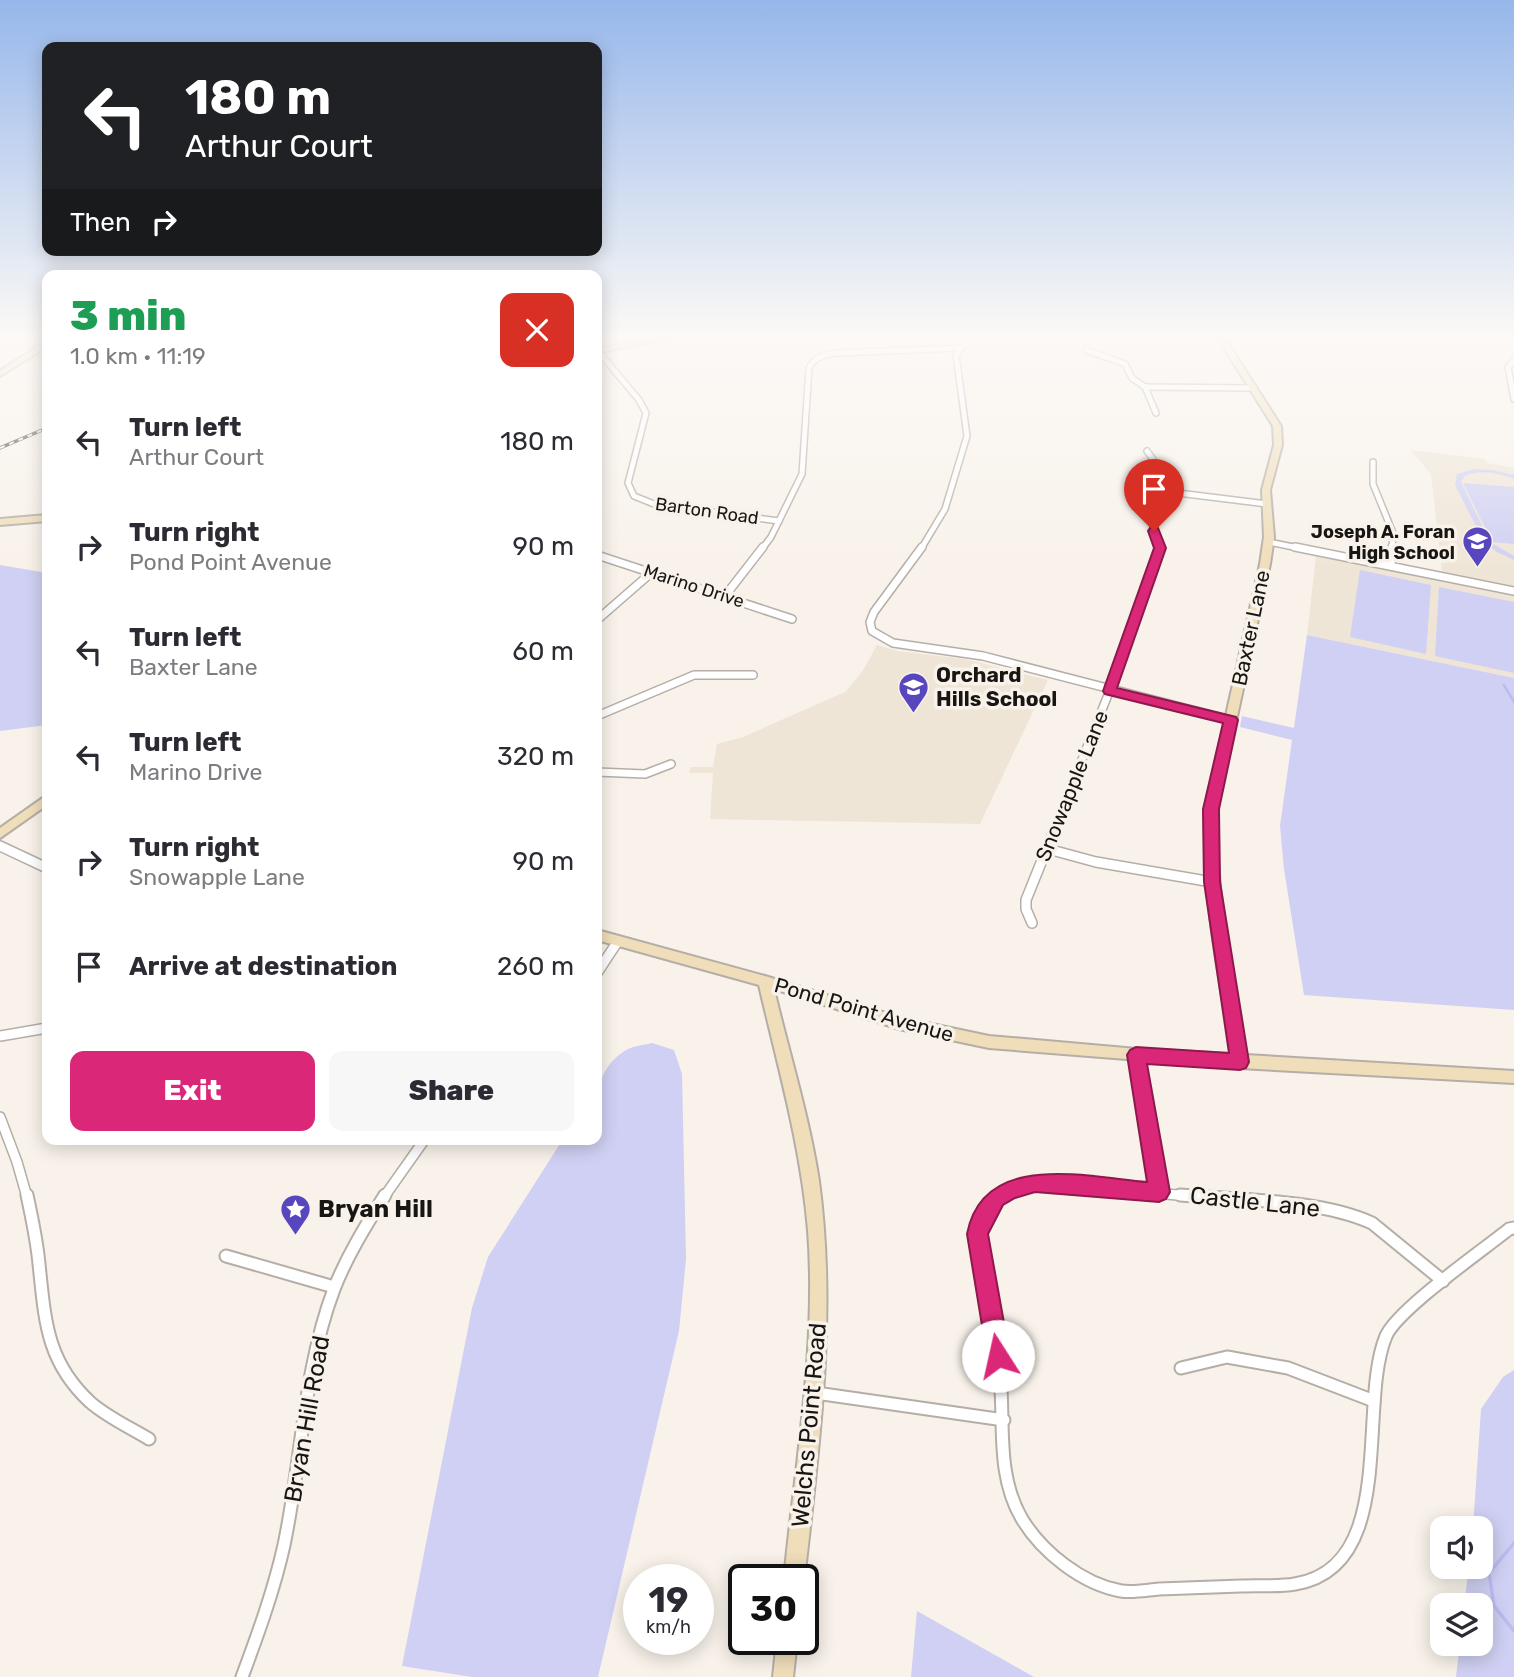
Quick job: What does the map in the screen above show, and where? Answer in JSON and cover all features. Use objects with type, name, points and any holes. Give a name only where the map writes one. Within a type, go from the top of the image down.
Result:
[{"type":"street","name":"Barton Road","points":[[646,412],[628,483],[634,496],[654,504],[779,521]]},
{"type":"street","points":[[725,596],[771,537],[802,474],[806,412]]},
{"type":"street","points":[[964,412],[967,436],[945,509],[933,533],[870,622],[877,636],[893,643],[983,656],[1110,691],[1231,720]]},
{"type":"street","name":"Baxter Lane","points":[[1240,1062],[1212,882],[1211,809],[1269,542],[1267,482],[1279,440],[1269,412]]},
{"type":"street","name":"Snowapple Lane","points":[[1032,923],[1026,909],[1026,900],[1110,691],[1160,548],[1150,517],[1157,465],[1147,451]]},
{"type":"street","points":[[1373,462],[1373,484],[1393,533],[1391,566]]},
{"type":"street","points":[[1154,490],[1267,504]]},
{"type":"street","points":[[0,522],[42,518]]},
{"type":"street","points":[[1269,542],[1514,591]]},
{"type":"street","name":"Marino Drive","points":[[602,557],[792,619]]},
{"type":"street","points":[[602,616],[651,573]]},
{"type":"street","points":[[602,714],[694,676],[753,674]]},
{"type":"street","points":[[602,772],[653,773],[671,764]]},
{"type":"street","points":[[0,834],[42,803]]},
{"type":"street","points":[[0,846],[42,866]]},
{"type":"street","points":[[1048,849],[1096,862],[1212,882]]},
{"type":"street","name":"Pond Point Avenue","points":[[602,936],[948,1035],[1035,1047],[1136,1055],[1514,1077]]},
{"type":"street","points":[[602,965],[618,941]]},
{"type":"street","name":"Welchs Point Road","points":[[765,981],[797,1109],[812,1185],[819,1315],[816,1393],[796,1564]]},
{"type":"street","points":[[0,1035],[42,1029]]},
{"type":"street","points":[[1136,1055],[1159,1192]]},
{"type":"street","points":[[0,1116],[29,1198],[37,1243],[43,1321],[50,1346],[61,1368],[90,1402],[149,1439]]},
{"type":"street","name":"Bryan Hill Road","points":[[243,1677],[267,1611],[288,1527],[307,1388],[334,1287],[389,1189],[421,1145]]},
{"type":"street","name":"Castle Lane","points":[[1035,1182],[1323,1208],[1359,1217],[1387,1234],[1443,1281],[1401,1315],[1387,1334],[1380,1357],[1363,1509],[1354,1541],[1336,1565],[1318,1577],[1295,1584],[1122,1591],[1079,1575],[1046,1549],[1018,1513],[1007,1480],[998,1356],[978,1244],[979,1224],[996,1199],[1009,1190],[1035,1182]]},
{"type":"street","points":[[1443,1281],[1509,1229],[1514,1228]]},
{"type":"street","points":[[226,1256],[334,1287]]},
{"type":"street","points":[[1181,1368],[1227,1357],[1288,1368],[1374,1401]]},
{"type":"street","points":[[816,1393],[1003,1420]]},
{"type":"street","points":[[783,1677],[785,1655]]},
{"type":"shaded area","name":"Joseph A. Foran High School","points":[[1410,450],[1485,459],[1487,463],[1514,468],[1514,678],[1307,635],[1316,556],[1443,581],[1431,474]]},
{"type":"shaded area","points":[[1474,469],[1514,475],[1514,479],[1483,472],[1465,476],[1461,482],[1490,542],[1514,556],[1514,560],[1484,542],[1455,485],[1457,474]]},
{"type":"shaded area","points":[[1463,483],[1514,487],[1514,544],[1492,542]]},
{"type":"shaded area","points":[[0,565],[42,572],[42,726],[0,731]]},
{"type":"shaded area","points":[[1360,570],[1431,585],[1426,654],[1350,637]]},
{"type":"shaded area","points":[[1439,587],[1514,602],[1514,673],[1435,656]]},
{"type":"shaded area","points":[[1307,635],[1514,678],[1514,1010],[1304,995],[1280,826],[1292,740],[1240,727],[1242,716],[1294,728]]},
{"type":"shaded area","name":"Orchard Hills School","points":[[877,645],[898,651],[965,659],[1048,680],[980,824],[710,819],[713,773],[689,773],[691,767],[713,767],[717,744],[743,737],[845,692],[862,672]]},
{"type":"shaded area","points":[[652,1043],[674,1050],[682,1074],[686,1259],[679,1331],[598,1677],[472,1677],[402,1666],[472,1308],[488,1257],[559,1145],[602,1145],[602,1078],[615,1058],[626,1050]]},
{"type":"shaded area","points":[[1514,1370],[1514,1677],[1456,1677],[1458,1656],[1493,1656],[1493,1593],[1466,1593],[1467,1579],[1493,1579],[1493,1516],[1474,1516],[1481,1409],[1503,1377]]},
{"type":"shaded area","points":[[917,1611],[1034,1677],[911,1677]]},
{"type":"waterway","points":[[1504,685],[1514,702]]},
{"type":"waterway","points":[[1514,1543],[1489,1573],[1494,1606],[1514,1631]]},
{"type":"railway","points":[[0,448],[42,430]]},
{"type":"place","name":"Joseph A. Foran High School","points":[[1478,569]]},
{"type":"place","name":"Orchard Hills School","points":[[913,714]]},
{"type":"place","name":"Bryan Hill","points":[[295,1236]]},
{"type":"route","points":[[998,1356],[978,1244],[979,1224],[996,1199],[1020,1185],[1035,1182],[1159,1192],[1136,1055],[1240,1062],[1210,854],[1211,809],[1231,720],[1110,691],[1160,548],[1154,531]]}]
